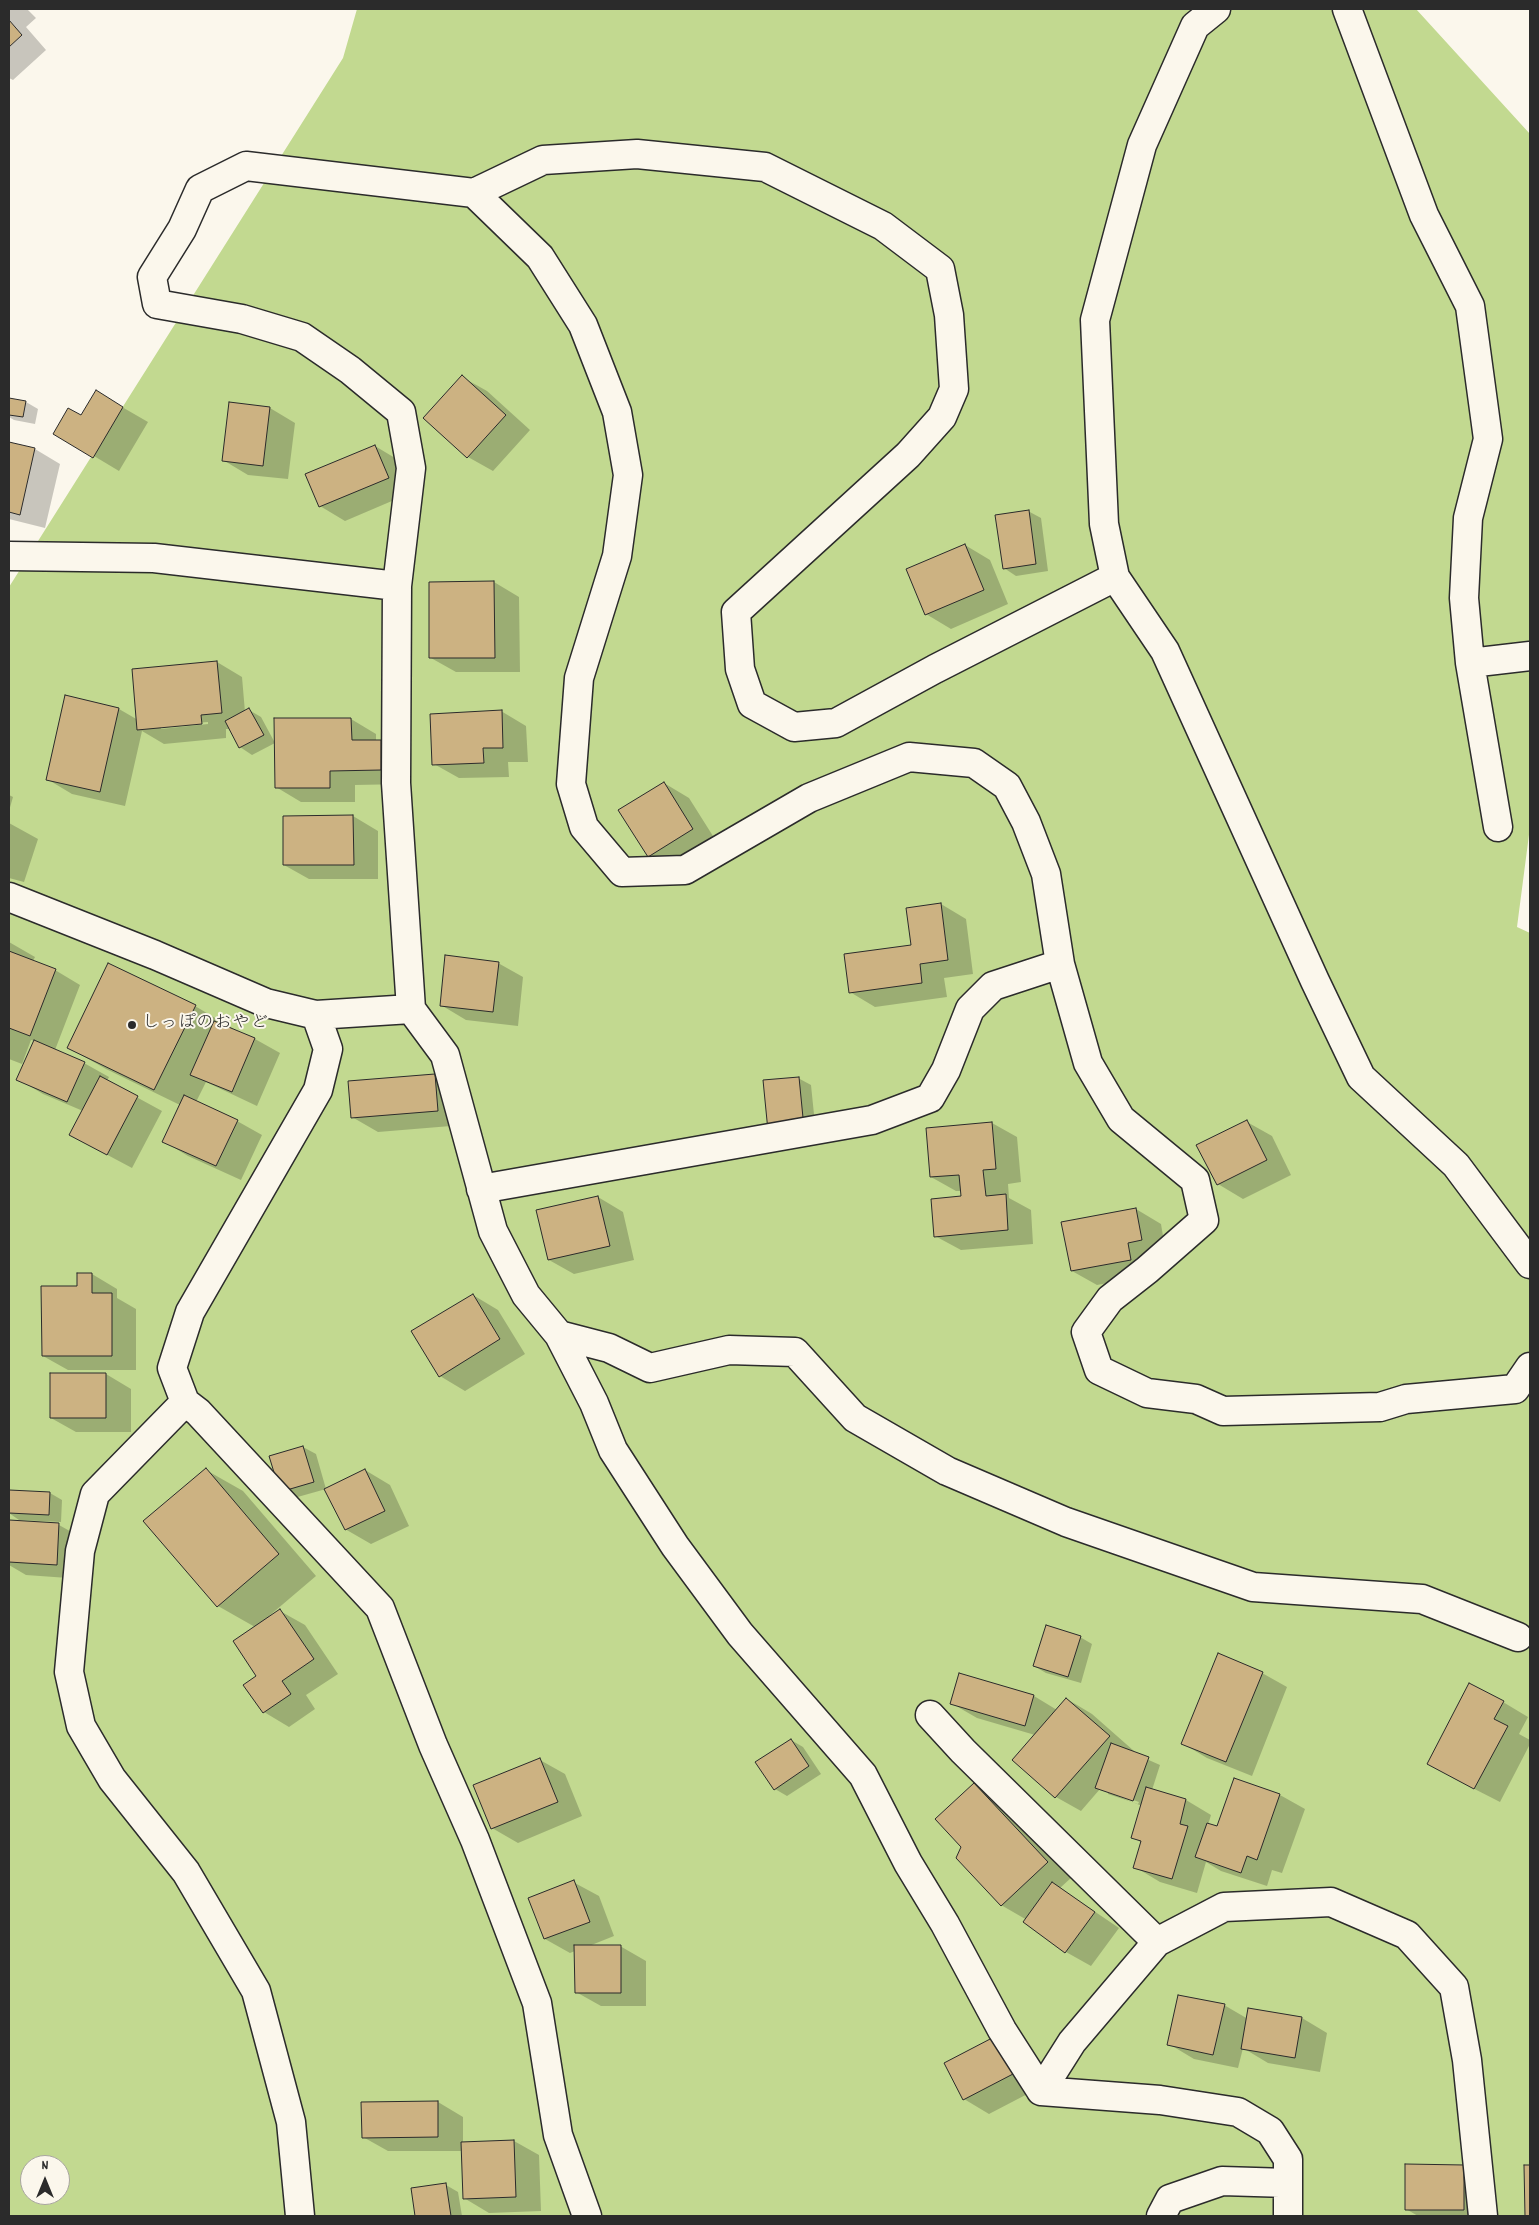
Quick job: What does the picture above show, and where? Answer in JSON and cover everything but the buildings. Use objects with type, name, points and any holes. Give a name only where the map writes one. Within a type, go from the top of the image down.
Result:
[{"type":"street","points":[[1216,9],[1195,26],[1142,145],[1095,320],[1104,524],[1115,577],[1165,651],[1310,972],[1361,1077],[1456,1165],[1530,1264]]},
{"type":"street","points":[[1348,9],[1424,215],[1470,306],[1488,438],[1468,518],[1464,598],[1470,663],[1498,827]]},
{"type":"street","points":[[1041,2091],[1002,2030],[945,1924],[908,1863],[863,1775],[740,1634],[675,1546],[614,1450],[594,1403],[559,1335],[526,1295],[492,1231],[445,1056],[412,1008],[396,783],[397,586],[412,468],[401,412],[350,370],[302,337],[242,319],[157,304],[152,277],[182,230],[200,189],[246,166],[474,193],[543,160],[637,154],[765,168],[883,226],[940,269],[949,315],[954,390],[942,417],[908,455],[736,612],[740,669],[752,704],[794,727],[836,723],[935,669],[1115,577]]},
{"type":"street","points":[[474,193],[540,257],[546,266],[583,325],[619,421],[628,475],[617,556],[579,678],[571,784],[584,827],[622,872],[685,870],[809,798],[910,757],[974,763],[1007,786],[1026,822],[1046,874],[1060,964],[1088,1063],[1121,1119],[1195,1180],[1204,1220],[1148,1270],[1110,1299],[1086,1332],[1099,1370],[1147,1393],[1196,1399],[1223,1411],[1380,1407],[1406,1399],[1515,1388],[1530,1367]]},
{"type":"street","points":[[9,556],[154,558],[397,586]]},
{"type":"street","points":[[1470,663],[1530,656]]},
{"type":"street","points":[[9,897],[156,955],[266,1003],[316,1015],[412,1008]]},
{"type":"street","points":[[481,1189],[872,1120],[930,1098],[946,1070],[970,1009],[993,986],[1060,964]]},
{"type":"street","points":[[316,1015],[328,1049],[318,1090],[190,1312],[172,1368],[185,1402],[198,1412],[380,1608],[433,1745],[474,1840],[537,2004],[558,2135],[587,2216]]},
{"type":"street","points":[[559,1335],[609,1348],[650,1368],[729,1350],[795,1352],[856,1418],[947,1471],[1066,1522],[1253,1587],[1422,1599],[1518,1637]]},
{"type":"street","points":[[185,1402],[95,1494],[80,1551],[69,1672],[81,1726],[112,1779],[186,1872],[256,1991],[291,2122],[300,2216]]},
{"type":"street","points":[[930,1715],[964,1752],[1157,1942]]},
{"type":"street","points":[[1041,2091],[1072,2042],[1157,1942],[1224,1907],[1332,1902],[1407,1935],[1454,1987],[1467,2060],[1483,2216]]},
{"type":"street","points":[[1041,2091],[1160,2100],[1238,2112],[1270,2132],[1288,2159],[1288,2216]]},
{"type":"street","points":[[1161,2216],[1170,2199],[1222,2181],[1288,2183]]},
{"type":"green space","points":[[357,9],[1416,9],[1530,134],[1530,827],[1517,927],[1530,933],[1530,2216],[9,2216],[9,587],[343,58]]},
{"type":"place","name":"しっぽのおやど","points":[[132,1025]]}]
